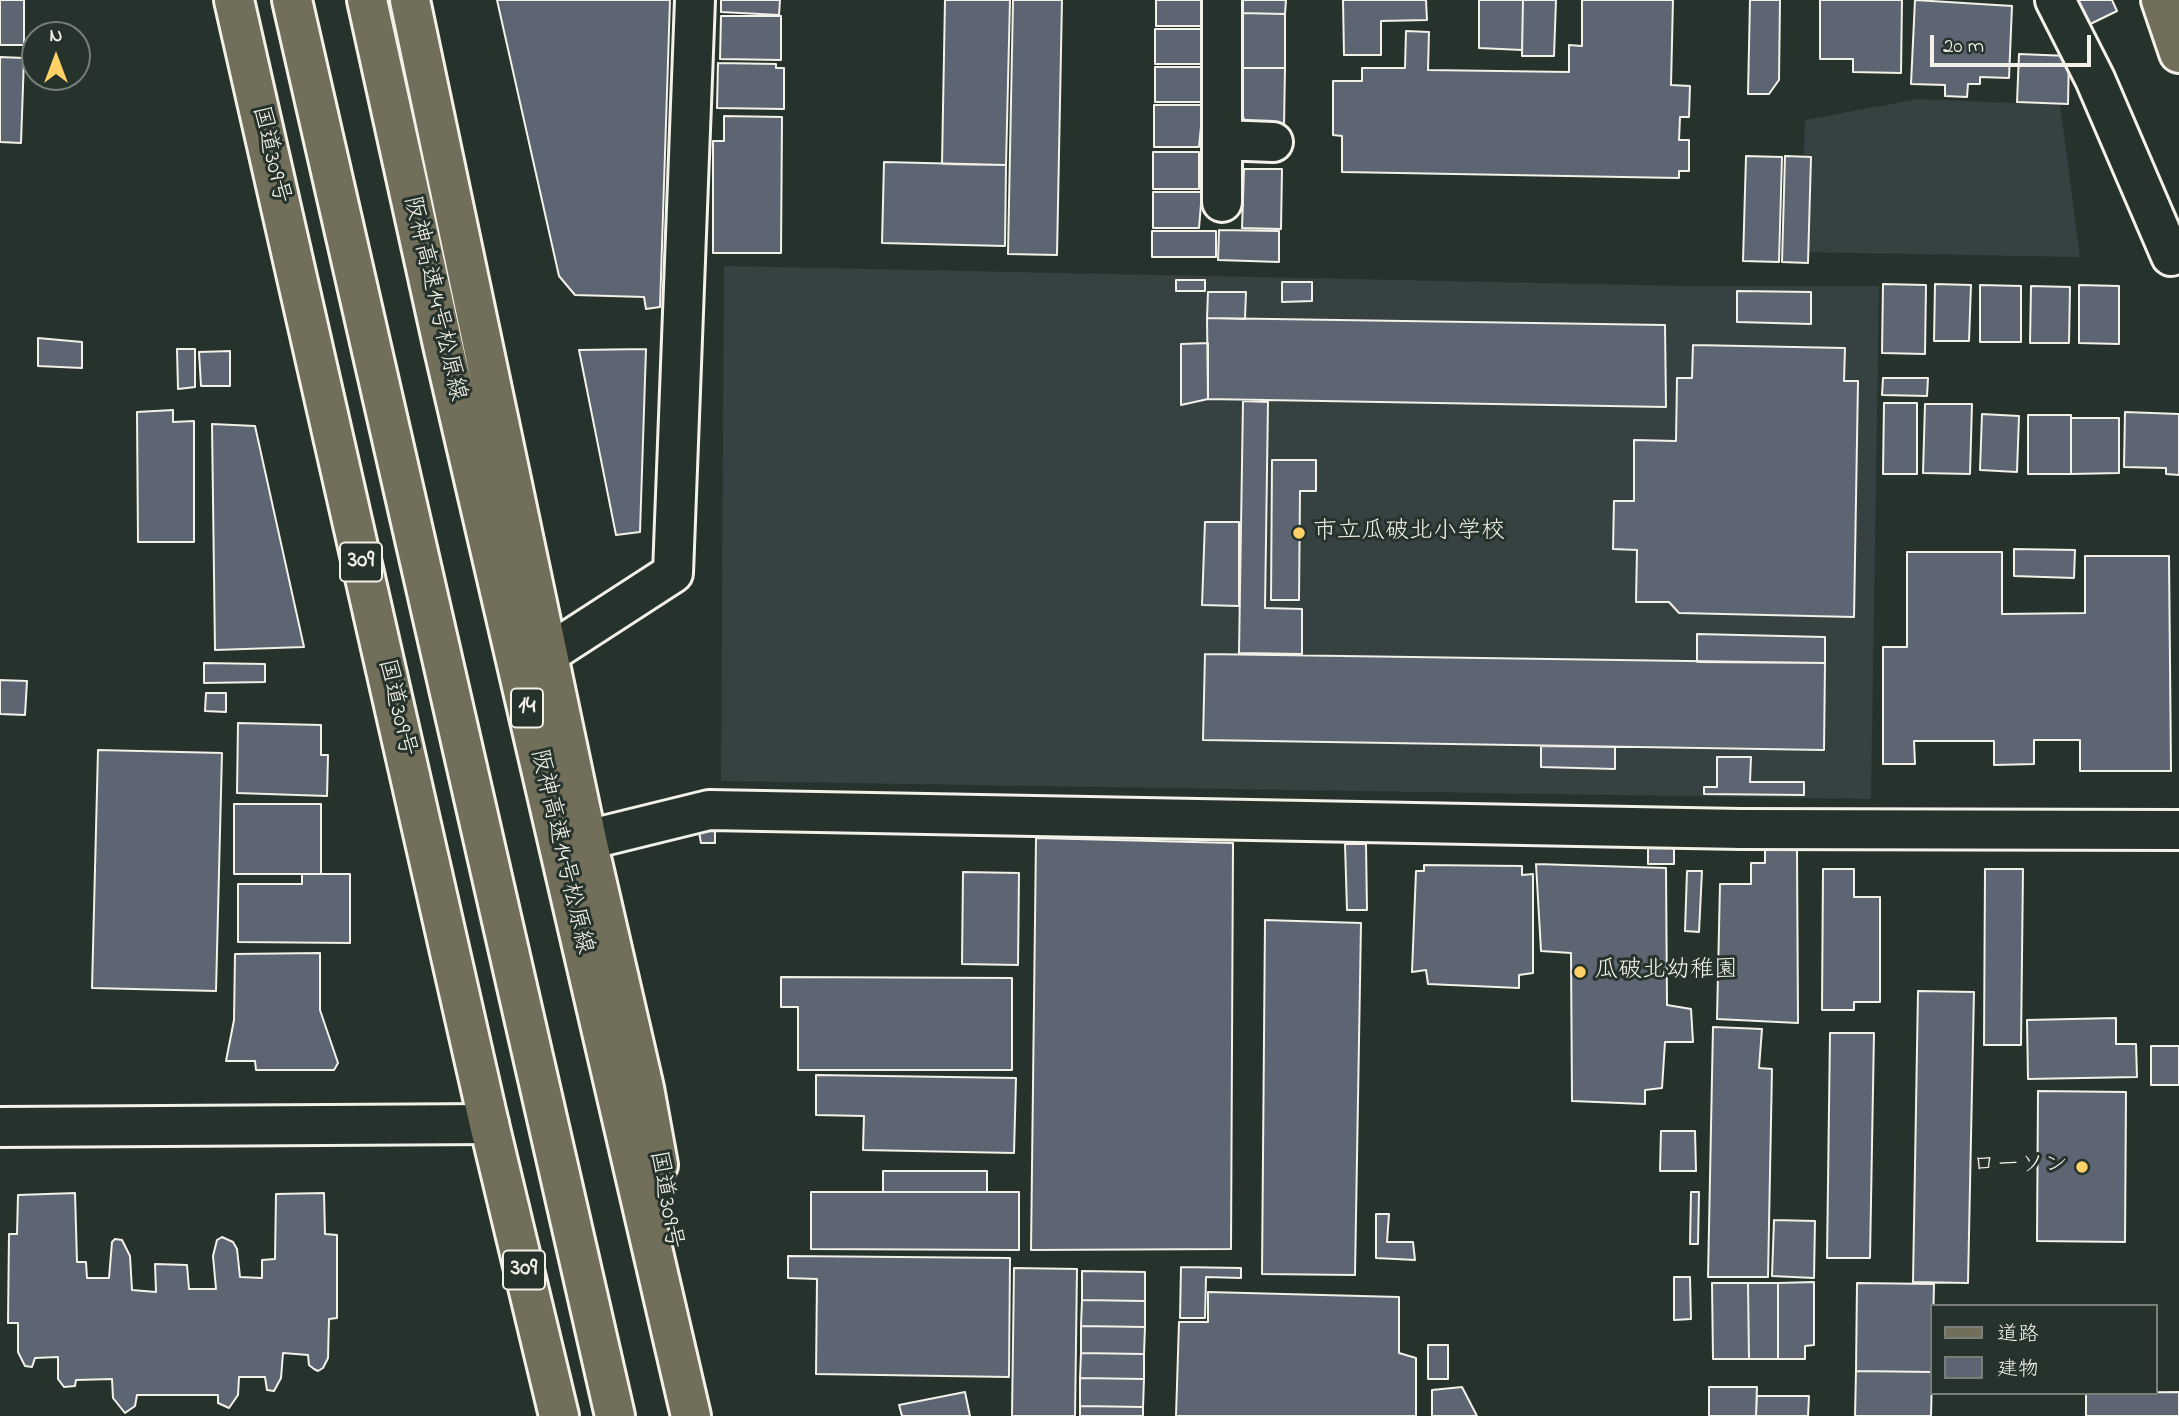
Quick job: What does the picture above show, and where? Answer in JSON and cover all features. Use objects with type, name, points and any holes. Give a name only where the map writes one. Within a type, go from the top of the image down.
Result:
[{"type":"main road","name":"国道309号","points":[[234,0],[489,1124],[559,1416]]},
{"type":"main road","points":[[292,0],[615,1416]]},
{"type":"main road","name":"阪神高速14号松原線","points":[[367,0],[443,345],[691,1416]]},
{"type":"main road","name":"国道309号","points":[[410,0],[587,840],[645,1088],[702,1416]]},
{"type":"main road","points":[[2161,0],[2179,53]]},
{"type":"street","points":[[548,654],[673,573],[695,0]]},
{"type":"street","points":[[1222,0],[1222,202]]},
{"type":"street","points":[[2055,0],[2095,79],[2171,256]]},
{"type":"street","points":[[1222,140],[1273,142]]},
{"type":"street","points":[[587,840],[709,810],[1727,829],[2179,830]]},
{"type":"street","points":[[0,1127],[489,1124]]},
{"type":"shaded area","points":[[1918,99],[2060,105],[2080,257],[1801,252],[1805,120]]},
{"type":"shaded area","name":"市立瓜破北小学校","points":[[724,266],[1686,286],[1879,286],[1871,799],[721,781]]},
{"type":"building","points":[[0,0],[24,0],[21,45],[0,45]]},
{"type":"building","points":[[497,0],[670,0],[660,307],[646,309],[644,297],[575,295],[559,276]]},
{"type":"building","points":[[721,0],[780,0],[779,15],[721,12]]},
{"type":"building","points":[[945,0],[1010,0],[1006,165],[942,164]]},
{"type":"building","points":[[1013,0],[1062,0],[1057,255],[1008,254]]},
{"type":"building","points":[[1156,0],[1201,0],[1201,26],[1156,26]]},
{"type":"building","points":[[1240,0],[1286,0],[1285,14],[1239,13]]},
{"type":"building","points":[[1343,0],[1426,0],[1427,20],[1381,21],[1381,55],[1344,55]]},
{"type":"building","points":[[1479,0],[1523,0],[1522,50],[1479,48]]},
{"type":"building","points":[[1523,0],[1556,0],[1554,56],[1522,56]]},
{"type":"building","points":[[1582,0],[1673,0],[1671,85],[1690,86],[1689,117],[1680,117],[1679,140],[1689,140],[1689,171],[1679,171],[1679,178],[1342,172],[1342,136],[1333,135],[1333,81],[1362,81],[1362,68],[1405,68],[1406,31],[1429,32],[1428,70],[1569,72],[1569,45],[1582,46]]},
{"type":"building","points":[[1750,0],[1780,0],[1779,80],[1769,94],[1748,94]]},
{"type":"building","points":[[1820,0],[1902,0],[1901,73],[1853,72],[1853,59],[1820,59]]},
{"type":"building","points":[[1915,0],[2012,6],[2009,78],[1980,77],[1980,84],[1968,84],[1967,97],[1945,96],[1945,85],[1911,84]]},
{"type":"building","points":[[2064,0],[2112,0],[2117,11],[2078,30]]},
{"type":"building","points":[[1239,13],[1285,14],[1285,68],[1239,68]]},
{"type":"building","points":[[721,16],[781,16],[781,60],[720,59]]},
{"type":"building","points":[[1155,29],[1205,29],[1203,64],[1155,64]]},
{"type":"building","points":[[2019,54],[2069,56],[2068,104],[2017,102]]},
{"type":"building","points":[[0,57],[21,58],[21,143],[0,142]]},
{"type":"building","points":[[718,63],[776,64],[776,68],[784,68],[784,109],[717,108]]},
{"type":"building","points":[[1155,67],[1202,67],[1202,102],[1155,102]]},
{"type":"building","points":[[1239,68],[1285,68],[1284,127],[1248,127],[1238,107]]},
{"type":"building","points":[[1154,105],[1203,105],[1199,147],[1154,147]]},
{"type":"building","points":[[724,116],[782,117],[781,253],[713,253],[713,141],[724,141]]},
{"type":"building","points":[[1153,152],[1199,152],[1199,189],[1153,189]]},
{"type":"building","points":[[1746,156],[1782,157],[1779,262],[1743,261]]},
{"type":"building","points":[[1785,156],[1811,157],[1808,263],[1782,262]]},
{"type":"building","points":[[884,162],[1006,165],[1005,246],[882,243]]},
{"type":"building","points":[[1244,169],[1282,169],[1281,229],[1242,228]]},
{"type":"building","points":[[1153,192],[1202,192],[1199,228],[1153,228]]},
{"type":"building","points":[[1219,230],[1279,231],[1279,262],[1218,260]]},
{"type":"building","points":[[1152,231],[1216,231],[1216,257],[1152,257]]},
{"type":"building","points":[[1176,280],[1205,280],[1205,291],[1176,291]]},
{"type":"building","points":[[1282,282],[1312,282],[1312,301],[1282,302]]},
{"type":"building","points":[[1883,284],[1926,285],[1925,354],[1882,353]]},
{"type":"building","points":[[1935,284],[1971,285],[1969,341],[1934,341]]},
{"type":"building","points":[[1980,285],[2021,286],[2021,342],[1980,342]]},
{"type":"building","points":[[2079,285],[2119,286],[2119,344],[2079,343]]},
{"type":"building","points":[[2031,286],[2070,287],[2069,343],[2030,343]]},
{"type":"building","points":[[1737,291],[1811,292],[1811,324],[1737,322]]},
{"type":"building","points":[[1208,292],[1246,292],[1245,319],[1207,318]]},
{"type":"building","points":[[1207,318],[1665,325],[1666,407],[1208,399]]},
{"type":"building","points":[[38,338],[82,342],[82,368],[38,366]]},
{"type":"building","points":[[1208,343],[1208,399],[1181,405],[1181,344]]},
{"type":"building","points":[[1693,345],[1845,348],[1844,381],[1858,381],[1854,617],[1679,613],[1669,602],[1636,602],[1637,550],[1613,549],[1614,501],[1634,501],[1634,440],[1676,441],[1677,378],[1692,378]]},
{"type":"building","points":[[177,349],[195,349],[195,387],[178,389]]},
{"type":"building","points":[[646,349],[640,532],[616,535],[579,350]]},
{"type":"building","points":[[230,351],[230,386],[201,386],[199,352]]},
{"type":"building","points":[[1883,378],[1928,378],[1927,396],[1882,395]]},
{"type":"building","points":[[1243,401],[1268,402],[1265,608],[1302,609],[1302,654],[1239,653]]},
{"type":"building","points":[[1884,403],[1917,403],[1917,474],[1883,474]]},
{"type":"building","points":[[1925,404],[1972,404],[1970,474],[1923,473]]},
{"type":"building","points":[[173,410],[173,422],[194,421],[194,542],[138,542],[137,412]]},
{"type":"building","points":[[2125,412],[2179,414],[2179,475],[2166,474],[2166,468],[2124,467]]},
{"type":"building","points":[[1982,414],[2019,416],[2017,472],[1980,470]]},
{"type":"building","points":[[2028,415],[2071,415],[2071,474],[2028,474]]},
{"type":"building","points":[[2071,418],[2119,418],[2119,473],[2071,474]]},
{"type":"building","points":[[212,424],[255,426],[304,647],[215,650]]},
{"type":"building","points":[[1272,460],[1316,460],[1316,491],[1300,491],[1299,600],[1271,600]]},
{"type":"building","points":[[1205,522],[1239,522],[1239,606],[1202,605]]},
{"type":"building","points":[[2014,549],[2075,550],[2074,578],[2014,576]]},
{"type":"building","points":[[1907,552],[2002,552],[2002,614],[2085,613],[2085,556],[2169,556],[2171,771],[2080,771],[2080,740],[2034,740],[2034,764],[1994,765],[1994,741],[1914,741],[1915,764],[1883,764],[1883,647],[1907,647]]},
{"type":"building","points":[[1697,634],[1825,637],[1825,663],[1697,662]]},
{"type":"building","points":[[1205,654],[1825,663],[1824,750],[1203,740]]},
{"type":"building","points":[[204,663],[265,664],[265,682],[204,683]]},
{"type":"building","points":[[0,680],[27,681],[25,715],[0,714]]},
{"type":"building","points":[[206,693],[226,693],[226,712],[205,711]]},
{"type":"building","points":[[238,723],[321,725],[321,755],[328,755],[327,796],[237,793]]},
{"type":"building","points":[[1541,746],[1615,747],[1615,769],[1541,767]]},
{"type":"building","points":[[98,750],[222,753],[216,991],[92,988]]},
{"type":"building","points":[[1717,757],[1751,757],[1750,782],[1804,782],[1804,795],[1704,794],[1704,787],[1717,787]]},
{"type":"building","points":[[234,804],[321,804],[321,874],[234,874]]},
{"type":"building","points":[[715,829],[715,843],[701,843],[699,832]]},
{"type":"building","points":[[1036,838],[1233,843],[1231,1249],[1031,1250]]},
{"type":"building","points":[[1345,844],[1366,844],[1367,910],[1347,910]]},
{"type":"building","points":[[1674,847],[1674,864],[1648,864],[1648,848]]},
{"type":"building","points":[[1765,849],[1797,849],[1798,1023],[1717,1019],[1720,884],[1751,884],[1751,863],[1765,863]]},
{"type":"building","points":[[1536,864],[1666,868],[1667,1005],[1691,1009],[1693,1042],[1665,1042],[1662,1088],[1645,1090],[1645,1104],[1572,1101],[1571,953],[1541,951]]},
{"type":"building","points":[[1424,865],[1522,866],[1522,875],[1533,874],[1533,973],[1519,975],[1519,988],[1428,984],[1426,970],[1412,972],[1416,871],[1424,871]]},
{"type":"building","points":[[1823,869],[1854,869],[1854,897],[1880,897],[1880,1002],[1854,1002],[1854,1010],[1822,1010]]},
{"type":"building","points":[[1985,869],[2023,869],[2021,1045],[1984,1045]]},
{"type":"building","points":[[1687,871],[1702,871],[1699,932],[1685,931]]},
{"type":"building","points":[[963,872],[1019,873],[1018,965],[962,964]]},
{"type":"building","points":[[302,874],[350,874],[350,943],[238,942],[238,884],[302,884]]},
{"type":"building","points":[[1265,920],[1361,923],[1355,1275],[1262,1274]]},
{"type":"building","points":[[320,953],[320,1010],[338,1063],[334,1070],[256,1070],[255,1061],[226,1061],[234,1020],[235,954]]},
{"type":"building","points":[[781,977],[1012,978],[1012,1070],[798,1070],[798,1007],[781,1007]]},
{"type":"building","points":[[1918,991],[1974,992],[1968,1283],[1913,1282]]},
{"type":"building","points":[[2116,1018],[2116,1044],[2136,1044],[2137,1077],[2028,1079],[2027,1020]]},
{"type":"building","points":[[1713,1027],[1762,1029],[1759,1068],[1772,1069],[1768,1277],[1708,1277]]},
{"type":"building","points":[[1830,1033],[1874,1033],[1870,1258],[1827,1258]]},
{"type":"building","points":[[2151,1046],[2179,1046],[2179,1085],[2151,1085]]},
{"type":"building","points":[[816,1075],[1016,1078],[1014,1153],[863,1150],[864,1116],[816,1115]]},
{"type":"building","name":"ローソン","points":[[2038,1091],[2126,1092],[2125,1242],[2037,1241]]},
{"type":"building","points":[[1661,1131],[1695,1131],[1696,1171],[1660,1171]]},
{"type":"building","points":[[883,1171],[987,1171],[987,1192],[883,1192]]},
{"type":"building","points":[[811,1192],[1019,1192],[1019,1250],[811,1249]]},
{"type":"building","points":[[1691,1192],[1699,1192],[1698,1244],[1690,1244]]},
{"type":"building","points":[[75,1193],[77,1262],[86,1262],[87,1278],[109,1278],[112,1242],[115,1239],[122,1240],[130,1256],[132,1290],[156,1292],[155,1264],[187,1265],[189,1289],[216,1289],[213,1256],[217,1240],[222,1237],[233,1242],[237,1249],[240,1277],[262,1278],[262,1260],[275,1259],[276,1194],[324,1193],[325,1234],[337,1235],[337,1318],[329,1319],[328,1358],[323,1368],[318,1371],[309,1365],[308,1355],[283,1353],[281,1378],[274,1391],[267,1390],[265,1377],[239,1377],[238,1395],[229,1408],[218,1403],[218,1395],[137,1395],[135,1406],[125,1413],[113,1398],[112,1379],[76,1380],[75,1386],[64,1387],[58,1379],[58,1357],[35,1358],[32,1367],[25,1366],[18,1352],[18,1323],[8,1323],[9,1234],[17,1234],[18,1195]]},
{"type":"building","points":[[1376,1214],[1389,1214],[1387,1242],[1413,1242],[1415,1260],[1376,1258]]},
{"type":"building","points":[[1774,1220],[1815,1221],[1814,1278],[1772,1276]]},
{"type":"building","points":[[788,1256],[1010,1258],[1009,1377],[816,1374],[817,1279],[788,1278]]},
{"type":"building","points":[[1181,1267],[1241,1268],[1241,1278],[1206,1277],[1205,1318],[1180,1318]]},
{"type":"building","points":[[1014,1268],[1077,1269],[1075,1416],[1012,1416]]},
{"type":"building","points":[[1082,1271],[1145,1272],[1145,1301],[1082,1300]]},
{"type":"building","points":[[1674,1277],[1690,1277],[1691,1319],[1674,1320]]},
{"type":"building","points":[[1814,1282],[1814,1345],[1805,1346],[1805,1359],[1778,1359],[1778,1283]]},
{"type":"building","points":[[1712,1283],[1748,1283],[1749,1359],[1713,1359]]},
{"type":"building","points":[[1748,1283],[1778,1283],[1778,1359],[1749,1359]]},
{"type":"building","points":[[1857,1283],[1934,1284],[1934,1304],[1930,1304],[1930,1372],[1856,1371]]},
{"type":"building","points":[[1208,1292],[1399,1297],[1399,1353],[1416,1358],[1416,1416],[1176,1416],[1179,1322],[1208,1322]]},
{"type":"building","points":[[1082,1300],[1145,1301],[1145,1327],[1081,1326]]},
{"type":"building","points":[[1081,1326],[1145,1327],[1144,1354],[1081,1353]]},
{"type":"building","points":[[1428,1345],[1448,1345],[1448,1379],[1428,1379]]},
{"type":"building","points":[[1081,1353],[1144,1354],[1144,1379],[1080,1378]]},
{"type":"building","points":[[1856,1371],[1930,1372],[1931,1416],[1855,1416]]},
{"type":"building","points":[[1080,1378],[1144,1379],[1143,1407],[1080,1406]]},
{"type":"building","points":[[1462,1387],[1477,1416],[1432,1416],[1432,1390]]},
{"type":"building","points":[[1709,1387],[1757,1387],[1756,1416],[1709,1416]]},
{"type":"building","points":[[965,1392],[970,1416],[902,1416],[899,1405]]},
{"type":"building","points":[[2158,1392],[2179,1392],[2179,1416],[2086,1416],[2086,1395],[2158,1395]]},
{"type":"building","points":[[1757,1396],[1809,1396],[1808,1416],[1756,1416]]},
{"type":"building","points":[[1080,1406],[1143,1407],[1143,1416],[1080,1416]]},
{"type":"place","name":"市立瓜破北小学校","points":[[1299,533]]},
{"type":"place","name":"瓜破北幼稚園","points":[[1580,972]]},
{"type":"place","name":"ローソン","points":[[2082,1167]]}]
